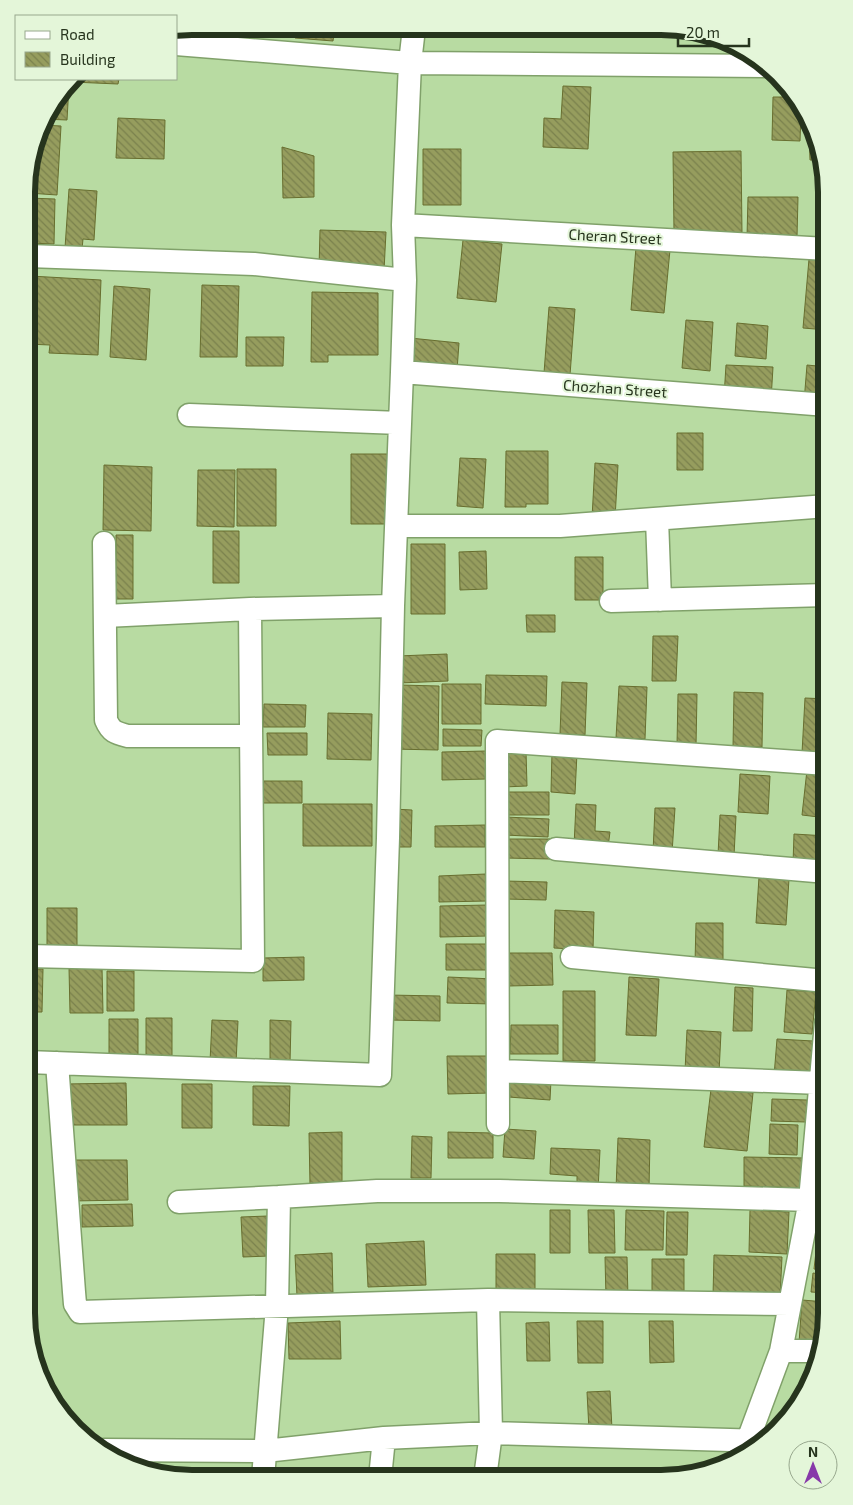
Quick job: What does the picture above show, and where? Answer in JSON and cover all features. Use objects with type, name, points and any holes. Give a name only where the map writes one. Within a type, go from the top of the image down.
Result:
[{"type":"street","points":[[35,1062],[380,1075],[388,848],[392,606],[397,526],[405,280],[403,225],[410,62],[413,35]]},
{"type":"street","points":[[178,44],[410,62],[754,66]]},
{"type":"street","name":"Cheran Street","points":[[403,225],[818,248]]},
{"type":"street","points":[[35,256],[254,264],[405,280]]},
{"type":"street","name":"Chozhan Street","points":[[402,372],[818,405]]},
{"type":"street","points":[[189,415],[400,423]]},
{"type":"street","points":[[397,526],[560,526],[818,507]]},
{"type":"street","points":[[657,519],[660,600]]},
{"type":"street","points":[[104,543],[106,720],[110,729],[115,733],[128,736],[251,736]]},
{"type":"street","points":[[611,601],[818,595]]},
{"type":"street","points":[[105,616],[250,609],[392,606]]},
{"type":"street","points":[[35,956],[252,961],[250,609]]},
{"type":"street","points":[[498,1124],[497,741],[818,763]]},
{"type":"street","points":[[556,849],[818,871]]},
{"type":"street","points":[[572,957],[818,980]]},
{"type":"street","points":[[57,1063],[74,1292],[78,1310],[85,1313],[488,1300],[790,1304]]},
{"type":"street","points":[[498,1071],[818,1083]]},
{"type":"street","points":[[755,1440],[780,1351],[810,1200],[818,1143]]},
{"type":"street","points":[[178,1202],[377,1191],[499,1191],[810,1200]]},
{"type":"street","points":[[264,1470],[277,1306],[279,1197]]},
{"type":"street","points":[[487,1470],[491,1433],[488,1300]]},
{"type":"street","points":[[780,1351],[813,1351]]},
{"type":"street","points":[[115,1450],[265,1450],[384,1438],[491,1433],[747,1445]]},
{"type":"street","points":[[381,1470],[384,1438]]},
{"type":"building","points":[[295,35],[334,35],[333,41],[295,38]]},
{"type":"building","points":[[82,80],[119,80],[118,84],[80,82]]},
{"type":"building","points":[[563,86],[591,87],[588,149],[543,147],[544,118],[561,119]]},
{"type":"building","points":[[68,94],[67,120],[53,119]]},
{"type":"building","points":[[773,97],[786,97],[801,120],[800,141],[772,140]]},
{"type":"building","points":[[118,118],[165,120],[164,159],[116,158]]},
{"type":"building","points":[[50,125],[61,126],[57,195],[35,193],[38,161]]},
{"type":"building","points":[[809,139],[815,160],[810,160]]},
{"type":"building","points":[[282,147],[314,156],[314,197],[283,198]]},
{"type":"building","points":[[423,149],[461,149],[461,205],[423,205]]},
{"type":"building","points":[[741,151],[742,233],[674,233],[673,152]]},
{"type":"building","points":[[69,189],[97,191],[94,240],[83,239],[82,249],[65,248]]},
{"type":"building","points":[[748,197],[798,197],[797,237],[747,237]]},
{"type":"building","points":[[35,198],[55,199],[54,244],[35,243]]},
{"type":"building","points":[[320,230],[386,232],[384,271],[319,269]]},
{"type":"building","points":[[463,240],[502,244],[496,302],[457,298]]},
{"type":"building","points":[[636,247],[670,250],[664,313],[631,310]]},
{"type":"building","points":[[809,259],[818,260],[818,329],[803,328]]},
{"type":"building","points":[[35,276],[101,280],[98,355],[49,353],[50,345],[35,344]]},
{"type":"building","points":[[202,285],[239,286],[237,357],[200,357]]},
{"type":"building","points":[[114,286],[150,289],[146,360],[110,357]]},
{"type":"building","points":[[312,292],[378,293],[378,355],[328,355],[328,362],[311,362]]},
{"type":"building","points":[[549,307],[575,309],[570,375],[544,373]]},
{"type":"building","points":[[686,320],[713,322],[710,371],[682,368]]},
{"type":"building","points":[[737,323],[768,326],[766,359],[735,356]]},
{"type":"building","points":[[246,337],[284,337],[283,366],[246,366]]},
{"type":"building","points":[[410,338],[459,343],[457,370],[407,365]]},
{"type":"building","points":[[726,365],[773,367],[771,400],[724,397]]},
{"type":"building","points":[[807,365],[818,366],[818,403],[804,402]]},
{"type":"building","points":[[677,433],[703,433],[703,470],[677,470]]},
{"type":"building","points":[[506,451],[548,451],[548,504],[526,504],[526,507],[505,507]]},
{"type":"building","points":[[351,454],[389,454],[389,524],[351,524]]},
{"type":"building","points":[[460,458],[486,459],[483,508],[457,506]]},
{"type":"building","points":[[595,463],[618,465],[615,519],[592,518]]},
{"type":"building","points":[[104,465],[152,467],[151,531],[103,530]]},
{"type":"building","points":[[237,469],[276,469],[276,526],[237,526]]},
{"type":"building","points":[[198,470],[235,470],[234,527],[197,526]]},
{"type":"building","points":[[213,531],[239,531],[239,583],[213,583]]},
{"type":"building","points":[[116,535],[133,535],[133,599],[116,599]]},
{"type":"building","points":[[411,544],[445,544],[445,614],[411,614]]},
{"type":"building","points":[[486,551],[487,589],[460,590],[459,552]]},
{"type":"building","points":[[575,557],[603,557],[603,600],[575,600]]},
{"type":"building","points":[[526,615],[555,615],[555,632],[527,632]]},
{"type":"building","points":[[653,636],[678,636],[676,681],[652,681]]},
{"type":"building","points":[[447,654],[448,681],[399,683],[398,656]]},
{"type":"building","points":[[486,675],[547,676],[546,706],[485,704]]},
{"type":"building","points":[[562,682],[587,683],[585,735],[560,734]]},
{"type":"building","points":[[442,684],[481,684],[481,724],[442,724]]},
{"type":"building","points":[[399,685],[439,686],[438,750],[392,749]]},
{"type":"building","points":[[619,686],[647,687],[645,739],[616,738]]},
{"type":"building","points":[[734,692],[763,693],[762,747],[733,747]]},
{"type":"building","points":[[678,694],[697,694],[696,746],[677,745]]},
{"type":"building","points":[[805,698],[818,699],[818,754],[802,753]]},
{"type":"building","points":[[264,704],[306,705],[305,727],[263,727]]},
{"type":"building","points":[[328,713],[372,714],[371,760],[327,759]]},
{"type":"building","points":[[443,729],[482,730],[481,746],[443,746]]},
{"type":"building","points":[[267,733],[307,733],[307,755],[268,755]]},
{"type":"building","points":[[486,751],[486,779],[442,780],[442,752]]},
{"type":"building","points":[[526,751],[527,786],[503,787],[503,752]]},
{"type":"building","points":[[552,752],[577,753],[575,794],[551,792]]},
{"type":"building","points":[[807,770],[818,771],[818,817],[802,815]]},
{"type":"building","points":[[740,774],[770,776],[768,814],[738,812]]},
{"type":"building","points":[[263,781],[302,781],[302,803],[263,803]]},
{"type":"building","points":[[503,792],[549,792],[549,815],[503,815]]},
{"type":"building","points":[[303,804],[372,804],[372,846],[303,846]]},
{"type":"building","points":[[576,804],[596,805],[595,831],[610,832],[608,847],[574,846]]},
{"type":"building","points":[[655,808],[675,808],[672,853],[653,852]]},
{"type":"building","points":[[393,809],[412,810],[411,847],[392,847]]},
{"type":"building","points":[[720,815],[736,816],[734,856],[718,855]]},
{"type":"building","points":[[505,817],[549,819],[548,837],[504,835]]},
{"type":"building","points":[[485,825],[485,847],[435,847],[435,826]]},
{"type":"building","points":[[794,834],[818,835],[818,865],[793,864]]},
{"type":"building","points":[[504,839],[550,839],[550,859],[504,858]]},
{"type":"building","points":[[486,874],[487,901],[439,902],[439,876]]},
{"type":"building","points":[[759,877],[789,879],[786,925],[756,923]]},
{"type":"building","points":[[505,881],[547,882],[546,900],[504,899]]},
{"type":"building","points":[[488,905],[488,936],[440,937],[440,906]]},
{"type":"building","points":[[47,908],[77,908],[77,948],[47,948]]},
{"type":"building","points":[[555,910],[594,912],[593,950],[554,948]]},
{"type":"building","points":[[696,923],[723,923],[723,963],[695,963]]},
{"type":"building","points":[[446,944],[488,944],[488,970],[446,970]]},
{"type":"building","points":[[507,953],[552,953],[553,985],[508,986]]},
{"type":"building","points":[[304,957],[304,980],[263,981],[263,958]]},
{"type":"building","points":[[102,967],[103,1013],[70,1013],[69,968]]},
{"type":"building","points":[[35,969],[43,969],[42,1012],[35,1012]]},
{"type":"building","points":[[107,971],[134,971],[134,1011],[107,1011]]},
{"type":"building","points":[[448,977],[494,979],[494,1004],[447,1003]]},
{"type":"building","points":[[629,977],[659,979],[656,1036],[626,1035]]},
{"type":"building","points":[[735,987],[753,988],[752,1031],[733,1031]]},
{"type":"building","points":[[787,990],[816,992],[812,1034],[784,1032]]},
{"type":"building","points":[[563,991],[595,991],[595,1061],[563,1061]]},
{"type":"building","points":[[388,995],[440,996],[440,1021],[388,1020]]},
{"type":"building","points":[[146,1018],[172,1018],[172,1062],[146,1062]]},
{"type":"building","points":[[109,1019],[138,1019],[138,1059],[109,1059]]},
{"type":"building","points":[[212,1020],[238,1021],[236,1063],[210,1062]]},
{"type":"building","points":[[270,1020],[291,1021],[290,1063],[270,1063]]},
{"type":"building","points":[[511,1025],[558,1025],[558,1054],[510,1054]]},
{"type":"building","points":[[687,1030],[721,1032],[719,1073],[685,1071]]},
{"type":"building","points":[[777,1039],[813,1041],[810,1079],[774,1076]]},
{"type":"building","points":[[447,1056],[490,1056],[491,1093],[448,1094]]},
{"type":"building","points":[[509,1077],[551,1080],[550,1100],[508,1097]]},
{"type":"building","points":[[126,1083],[127,1125],[65,1125],[65,1084]]},
{"type":"building","points":[[182,1084],[212,1084],[212,1128],[182,1128]]},
{"type":"building","points":[[253,1086],[290,1086],[289,1126],[253,1125]]},
{"type":"building","points":[[711,1089],[753,1093],[747,1151],[704,1147]]},
{"type":"building","points":[[772,1099],[807,1100],[806,1122],[771,1121]]},
{"type":"building","points":[[770,1124],[798,1125],[797,1155],[769,1154]]},
{"type":"building","points":[[505,1129],[536,1131],[534,1159],[503,1157]]},
{"type":"building","points":[[342,1132],[342,1184],[310,1185],[309,1133]]},
{"type":"building","points":[[448,1132],[493,1133],[493,1158],[448,1158]]},
{"type":"building","points":[[412,1136],[432,1137],[431,1178],[411,1178]]},
{"type":"building","points":[[618,1138],[650,1140],[649,1189],[616,1189]]},
{"type":"building","points":[[551,1148],[600,1150],[598,1190],[577,1189],[577,1176],[550,1174]]},
{"type":"building","points":[[744,1157],[806,1158],[805,1188],[744,1186]]},
{"type":"building","points":[[72,1160],[127,1160],[128,1200],[72,1201]]},
{"type":"building","points":[[132,1204],[133,1226],[82,1227],[82,1205]]},
{"type":"building","points":[[550,1210],[570,1210],[570,1253],[550,1253]]},
{"type":"building","points":[[588,1210],[614,1210],[615,1253],[589,1253]]},
{"type":"building","points":[[626,1210],[664,1211],[663,1250],[625,1250]]},
{"type":"building","points":[[750,1210],[789,1212],[787,1254],[749,1252]]},
{"type":"building","points":[[667,1212],[688,1212],[687,1255],[666,1255]]},
{"type":"building","points":[[268,1216],[269,1256],[243,1257],[241,1217]]},
{"type":"building","points":[[818,1234],[818,1270],[814,1269]]},
{"type":"building","points":[[424,1241],[426,1285],[368,1287],[366,1244]]},
{"type":"building","points":[[332,1253],[333,1295],[297,1296],[295,1255]]},
{"type":"building","points":[[496,1254],[535,1254],[535,1291],[496,1291]]},
{"type":"building","points":[[714,1255],[782,1257],[780,1298],[713,1296]]},
{"type":"building","points":[[605,1257],[627,1257],[628,1298],[606,1298]]},
{"type":"building","points":[[652,1259],[684,1259],[684,1300],[652,1299]]},
{"type":"building","points":[[813,1273],[818,1274],[818,1292],[811,1292]]},
{"type":"building","points":[[802,1300],[818,1301],[818,1324],[815,1344],[799,1343]]},
{"type":"building","points":[[340,1321],[341,1359],[289,1359],[288,1323]]},
{"type":"building","points":[[577,1321],[603,1321],[603,1363],[578,1363]]},
{"type":"building","points":[[649,1321],[673,1321],[674,1362],[650,1363]]},
{"type":"building","points":[[549,1322],[550,1361],[527,1361],[526,1323]]},
{"type":"building","points":[[610,1391],[612,1429],[589,1430],[587,1392]]}]
